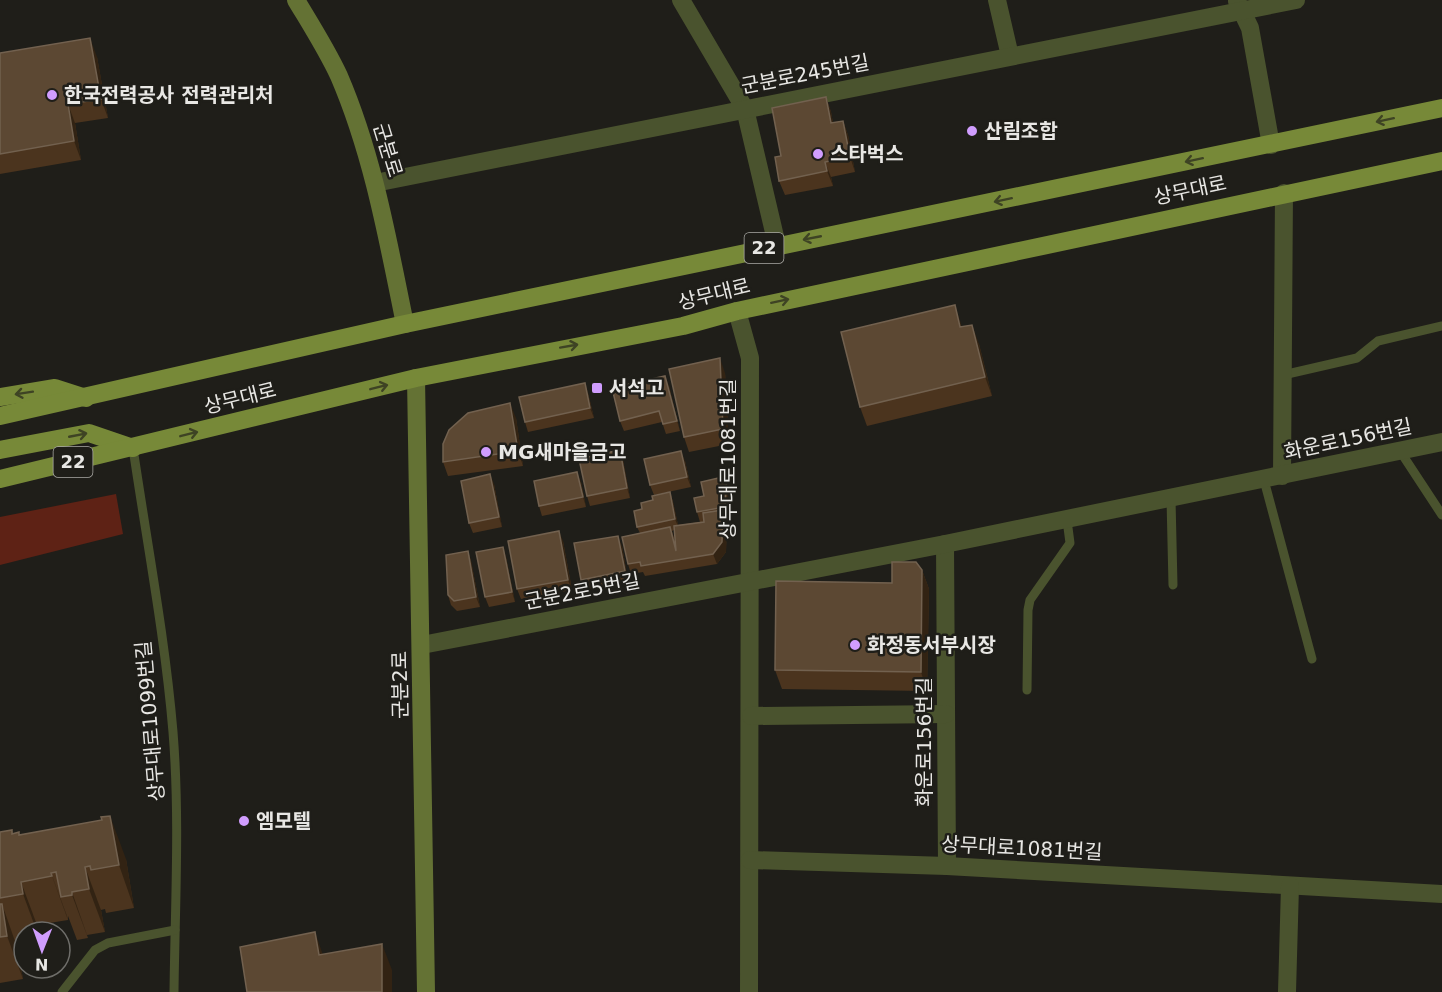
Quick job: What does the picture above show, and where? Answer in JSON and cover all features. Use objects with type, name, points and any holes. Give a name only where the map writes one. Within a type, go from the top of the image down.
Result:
[{"type":"main road","name":"상무대로","points":[[0,416],[88,398],[405,324],[1442,108]]},
{"type":"main road","name":"상무대로","points":[[133,448],[416,378],[683,326],[737,311],[1442,161]]},
{"type":"main road","name":"22","points":[[0,397],[55,388],[88,398]]},
{"type":"main road","points":[[0,450],[89,433],[133,448]]},
{"type":"main road","name":"22","points":[[0,479],[133,448]]},
{"type":"street","name":"군분로","points":[[296,0],[339,76],[375,183],[405,324]]},
{"type":"street","points":[[681,0],[745,109],[777,245]]},
{"type":"street","points":[[997,0],[1010,56]]},
{"type":"street","name":"군분로245번길","points":[[375,183],[1010,56],[1240,5],[1296,0]]},
{"type":"street","points":[[1240,5],[1250,28],[1270,145]]},
{"type":"street","points":[[1273,478],[1283,375],[1284,193]]},
{"type":"street","name":"상무대로1081번길","points":[[737,311],[750,358],[749,992]]},
{"type":"street","name":"군분2로","points":[[416,378],[426,992]]},
{"type":"street","name":"화운로156번길","points":[[750,581],[1067,520],[1442,442]]},
{"type":"street","name":"화운로156번길","points":[[945,544],[947,867]]},
{"type":"street","name":"군분2로5번길","points":[[422,645],[750,581]]},
{"type":"street","points":[[751,716],[946,714]]},
{"type":"street","name":"상무대로1081번길","points":[[750,860],[947,867],[1442,894]]},
{"type":"street","points":[[1287,992],[1290,886]]},
{"type":"lane","points":[[1283,375],[1357,357],[1378,341],[1442,326]]},
{"type":"lane","name":"상무대로1099번길","points":[[133,448],[165,663],[173,733],[176,790],[174,992]]},
{"type":"lane","points":[[1400,451],[1442,515]]},
{"type":"lane","name":"화운로156번길","points":[[1273,478],[1312,659]]},
{"type":"lane","points":[[1171,499],[1173,585]]},
{"type":"lane","points":[[1027,690],[1028,610],[1036,590],[1070,543],[1067,520]]},
{"type":"lane","points":[[62,992],[95,950],[108,943],[175,930]]},
{"type":"shaded area","points":[[116,494],[123,534],[0,565],[0,517]]},
{"type":"building","name":"한국전력공사 전력관리처","points":[[90,38],[101,99],[68,104],[74,141],[0,154],[0,53]]},
{"type":"building","name":"스타벅스","points":[[826,97],[831,123],[843,121],[850,157],[825,162],[827,171],[779,181],[775,157],[781,156],[772,108]]},
{"type":"building","points":[[955,305],[960,327],[972,325],[985,377],[860,407],[841,332]]},
{"type":"building","points":[[720,358],[723,429],[684,437],[669,369]]},
{"type":"building","points":[[665,376],[677,421],[663,424],[659,411],[620,421],[612,388]]},
{"type":"building","points":[[585,383],[590,408],[525,422],[519,397]]},
{"type":"building","points":[[510,403],[518,451],[443,462],[443,444],[449,430],[468,413]]},
{"type":"building","points":[[620,450],[627,488],[587,496],[579,459]]},
{"type":"building","points":[[681,451],[687,477],[650,485],[644,459]]},
{"type":"building","points":[[577,472],[583,497],[539,506],[534,481]]},
{"type":"building","points":[[490,474],[499,517],[469,523],[461,481]]},
{"type":"building","points":[[727,476],[725,507],[697,512],[694,498],[704,496],[701,482]]},
{"type":"building","points":[[670,492],[675,519],[637,527],[634,511],[642,509],[641,503],[653,500],[652,496]]},
{"type":"building","points":[[723,510],[722,542],[713,554],[641,566],[640,562],[628,564],[622,537],[670,527],[676,551],[674,526],[704,522],[703,513]]},
{"type":"building","points":[[559,531],[568,580],[517,589],[508,541]]},
{"type":"building","points":[[618,536],[625,571],[581,580],[574,543]]},
{"type":"building","points":[[503,547],[512,592],[485,597],[476,552]]},
{"type":"building","points":[[468,551],[476,597],[454,601],[448,595],[446,555]]},
{"type":"building","name":"화정동서부시장","points":[[892,562],[916,562],[922,570],[921,672],[775,670],[776,581],[892,583]]},
{"type":"building","points":[[110,816],[119,865],[91,870],[90,866],[85,867],[89,889],[61,897],[56,872],[51,873],[52,876],[21,882],[23,894],[0,898],[0,832],[12,830],[12,834],[19,832],[19,835],[102,820],[101,817]]},
{"type":"building","points":[[0,904],[2,904],[7,936],[0,937]]},
{"type":"building","points":[[315,932],[319,955],[382,944],[382,992],[247,992],[240,947]]},
{"type":"place","name":"한국전력공사 전력관리처","points":[[52,95]]},
{"type":"place","name":"산림조합","points":[[972,131]]},
{"type":"place","name":"스타벅스","points":[[818,154]]},
{"type":"place","name":"서석고","points":[[597,388]]},
{"type":"place","name":"MG새마을금고","points":[[486,452]]},
{"type":"place","name":"화정동서부시장","points":[[855,645]]},
{"type":"place","name":"엠모텔","points":[[244,821]]}]
